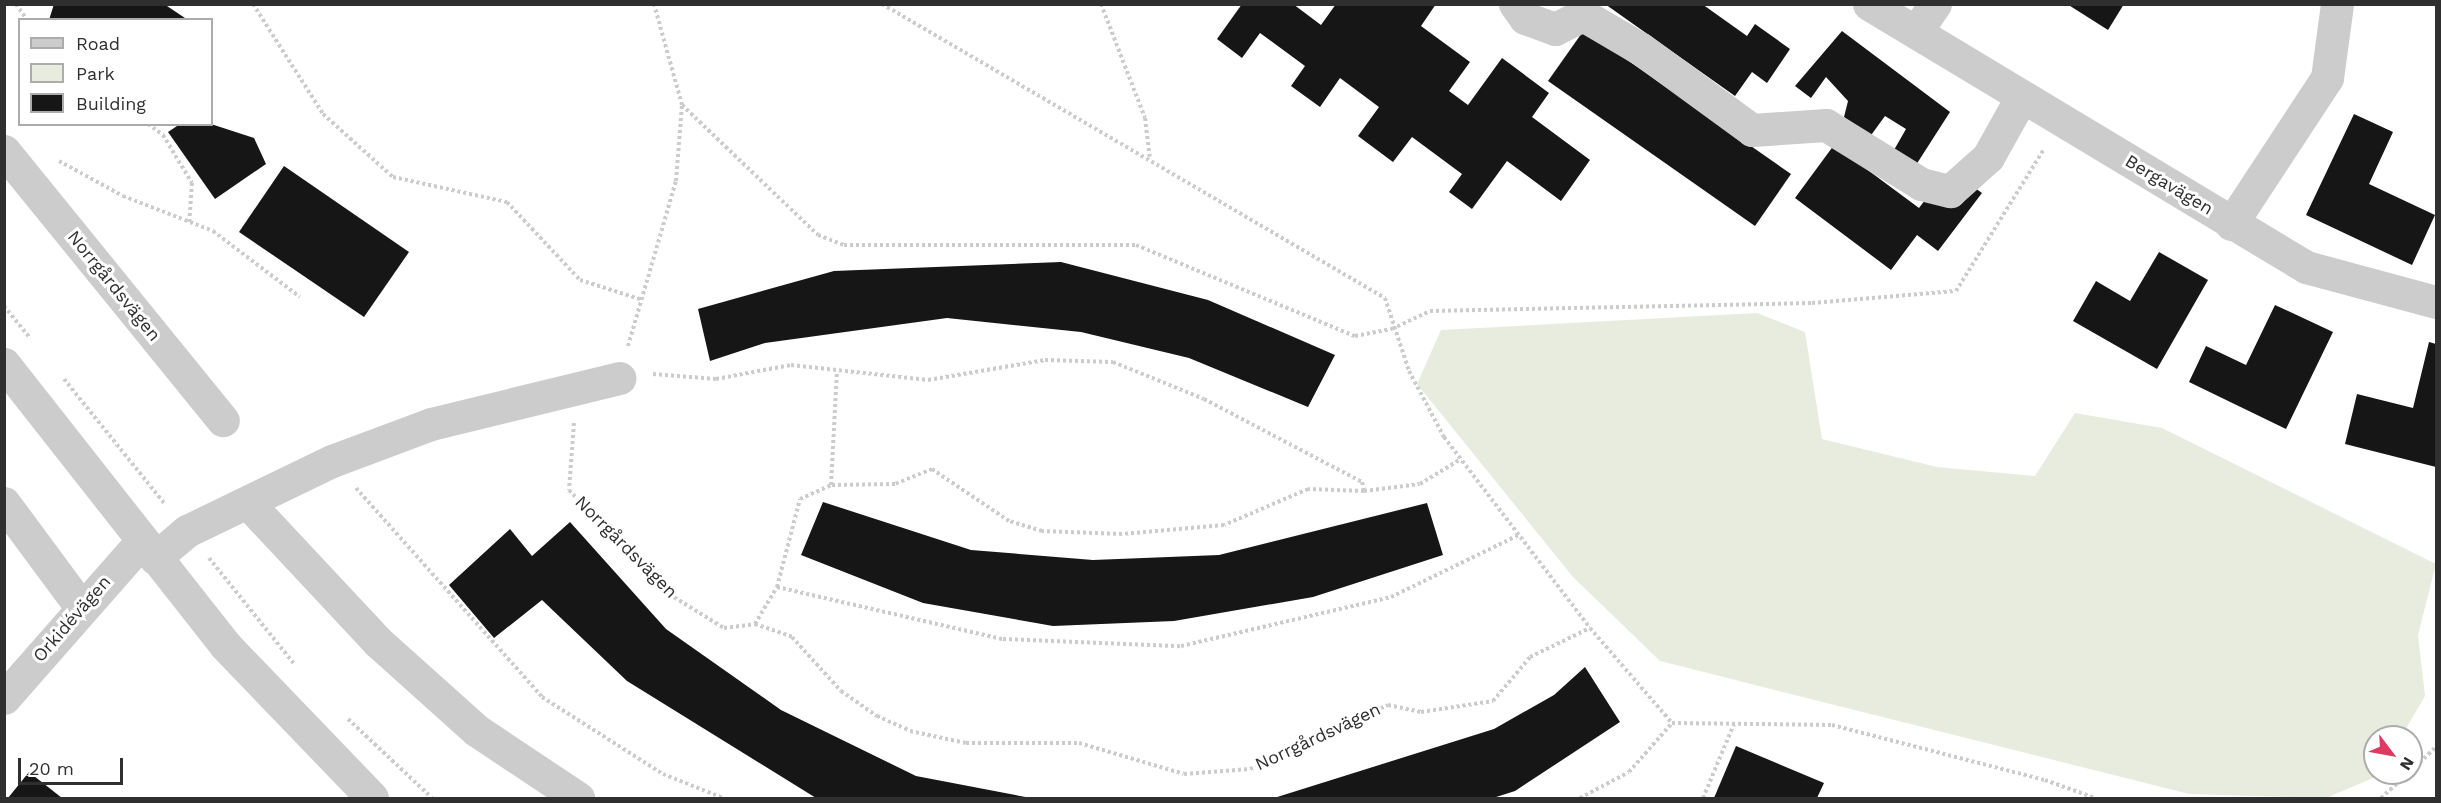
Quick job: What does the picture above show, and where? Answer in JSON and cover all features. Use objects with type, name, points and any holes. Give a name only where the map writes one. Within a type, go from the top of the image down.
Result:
[{"type":"street","points":[[1515,4],[1525,18],[1555,29],[1583,15],[1641,49],[1752,130],[1826,125],[1921,184],[1950,191],[1988,157],[2021,98]]},
{"type":"street","name":"Bergavägen","points":[[1869,4],[2060,124],[2150,171],[2231,224],[2306,267],[2436,302]]},
{"type":"street","points":[[1916,32],[1935,4]]},
{"type":"street","points":[[2231,224],[2327,78],[2337,4]]},
{"type":"street","name":"Norrgårdsvägen","points":[[4,151],[223,420]]},
{"type":"street","points":[[4,364],[225,645],[372,798]]},
{"type":"street","points":[[149,549],[332,461],[431,423],[619,378]]},
{"type":"street","points":[[4,503],[81,607]]},
{"type":"street","points":[[248,503],[378,642],[443,701],[476,730],[578,798]]},
{"type":"street","name":"Orkidévägen","points":[[4,698],[81,607],[149,549]]},
{"type":"path","points":[[16,4],[26,18]]},
{"type":"path","points":[[253,4],[323,114],[393,177],[507,202],[580,280],[640,299]]},
{"type":"path","points":[[654,4],[682,105],[676,181],[619,378],[671,372],[717,379],[791,365],[837,372],[928,380],[1045,360],[1113,362],[1225,410],[1362,482],[1364,491]]},
{"type":"path","points":[[882,4],[1150,158],[1386,298],[1392,329],[1444,436],[1521,534],[1590,628],[1672,723],[1832,725],[2045,780],[2096,798]]},
{"type":"path","points":[[1101,4],[1145,118],[1150,158]]},
{"type":"path","points":[[682,105],[818,235],[844,244],[1136,245],[1354,336],[1392,329],[1430,311],[1812,303],[1956,291],[2060,124]]},
{"type":"path","points":[[151,126],[163,135],[192,183],[189,222]]},
{"type":"path","points":[[55,159],[123,196],[213,231],[300,297]]},
{"type":"path","points":[[831,485],[837,372]]},
{"type":"path","name":"Norrgårdsvägen","points":[[572,389],[569,490],[664,591],[724,628],[755,624],[792,637],[841,691],[910,731],[1008,746],[1079,743],[1184,774],[1250,769],[1388,705],[1421,712],[1493,701],[1530,657],[1590,628]]},
{"type":"path","points":[[755,624],[777,587],[800,499],[831,485],[895,484],[932,469],[1009,521],[1042,531],[1122,534],[1224,525],[1308,489],[1364,491],[1420,484],[1461,459]]},
{"type":"path","points":[[332,461],[542,697],[663,774],[723,798]]},
{"type":"path","points":[[777,587],[1003,639],[1180,646],[1391,597],[1521,534]]},
{"type":"path","points":[[1580,798],[1629,772],[1672,723]]},
{"type":"path","points":[[1703,798],[1734,724]]},
{"type":"path","points":[[2423,760],[2436,747]]},
{"type":"path","points":[[2381,798],[2396,785]]},
{"type":"green space","points":[[1757,313],[1805,332],[1822,439],[1937,467],[2035,476],[2075,413],[2162,428],[2436,564],[2418,635],[2425,696],[2408,725],[2363,725],[2363,782],[2326,798],[2189,794],[1660,661],[1573,577],[1417,384],[1441,330]]},
{"type":"building","points":[[54,4],[164,4],[185,18],[50,18]]},
{"type":"building","points":[[1242,4],[1293,4],[1321,25],[1336,4],[1436,4],[1421,26],[1470,62],[1449,91],[1468,105],[1502,58],[1549,93],[1532,117],[1590,160],[1561,201],[1507,161],[1472,209],[1449,192],[1462,174],[1412,137],[1393,162],[1358,136],[1379,107],[1340,78],[1320,107],[1291,86],[1305,66],[1260,33],[1242,58],[1217,39]]},
{"type":"building","points":[[1605,4],[1702,4],[1747,36],[1755,24],[1790,49],[1767,83],[1752,72],[1735,96]]},
{"type":"building","points":[[2067,4],[2124,4],[2108,30]]},
{"type":"building","points":[[1584,30],[1791,174],[1755,226],[1548,81]]},
{"type":"building","points":[[1842,31],[1950,112],[1916,165],[1894,150],[1906,129],[1885,116],[1869,138],[1844,117],[1848,101],[1826,77],[1811,98],[1795,86]]},
{"type":"building","points":[[2354,114],[2393,132],[2369,184],[2435,215],[2412,265],[2306,215]]},
{"type":"building","points":[[213,125],[254,138],[266,164],[215,199],[168,132],[177,126]]},
{"type":"building","points":[[1834,145],[1919,208],[1931,192],[1968,183],[1982,193],[1938,251],[1917,235],[1891,270],[1795,198]]},
{"type":"building","points":[[284,166],[409,252],[364,317],[239,232]]},
{"type":"building","points":[[2159,252],[2208,280],[2157,369],[2073,321],[2096,281],[2130,301]]},
{"type":"building","points":[[1061,262],[1208,300],[1335,355],[1308,407],[1189,358],[1081,332],[947,318],[765,343],[710,361],[698,309],[834,271]]},
{"type":"building","points":[[2275,305],[2333,332],[2286,429],[2189,382],[2206,346],[2246,365]]},
{"type":"building","points":[[2429,342],[2436,344],[2436,467],[2345,444],[2357,394],[2413,408]]},
{"type":"building","points":[[823,502],[971,550],[1093,560],[1219,555],[1427,503],[1443,555],[1313,597],[1174,621],[1053,626],[923,603],[801,555]]},
{"type":"building","points":[[570,522],[666,629],[781,710],[916,776],[1031,798],[816,798],[627,681],[542,600],[494,638],[449,585],[510,529],[532,556]]},
{"type":"building","points":[[1585,667],[1620,722],[1515,791],[1493,798],[1274,798],[1494,729],[1554,695]]},
{"type":"building","points":[[1736,746],[1824,783],[1817,798],[1714,798]]},
{"type":"building","points":[[29,772],[62,798],[8,798]]}]
